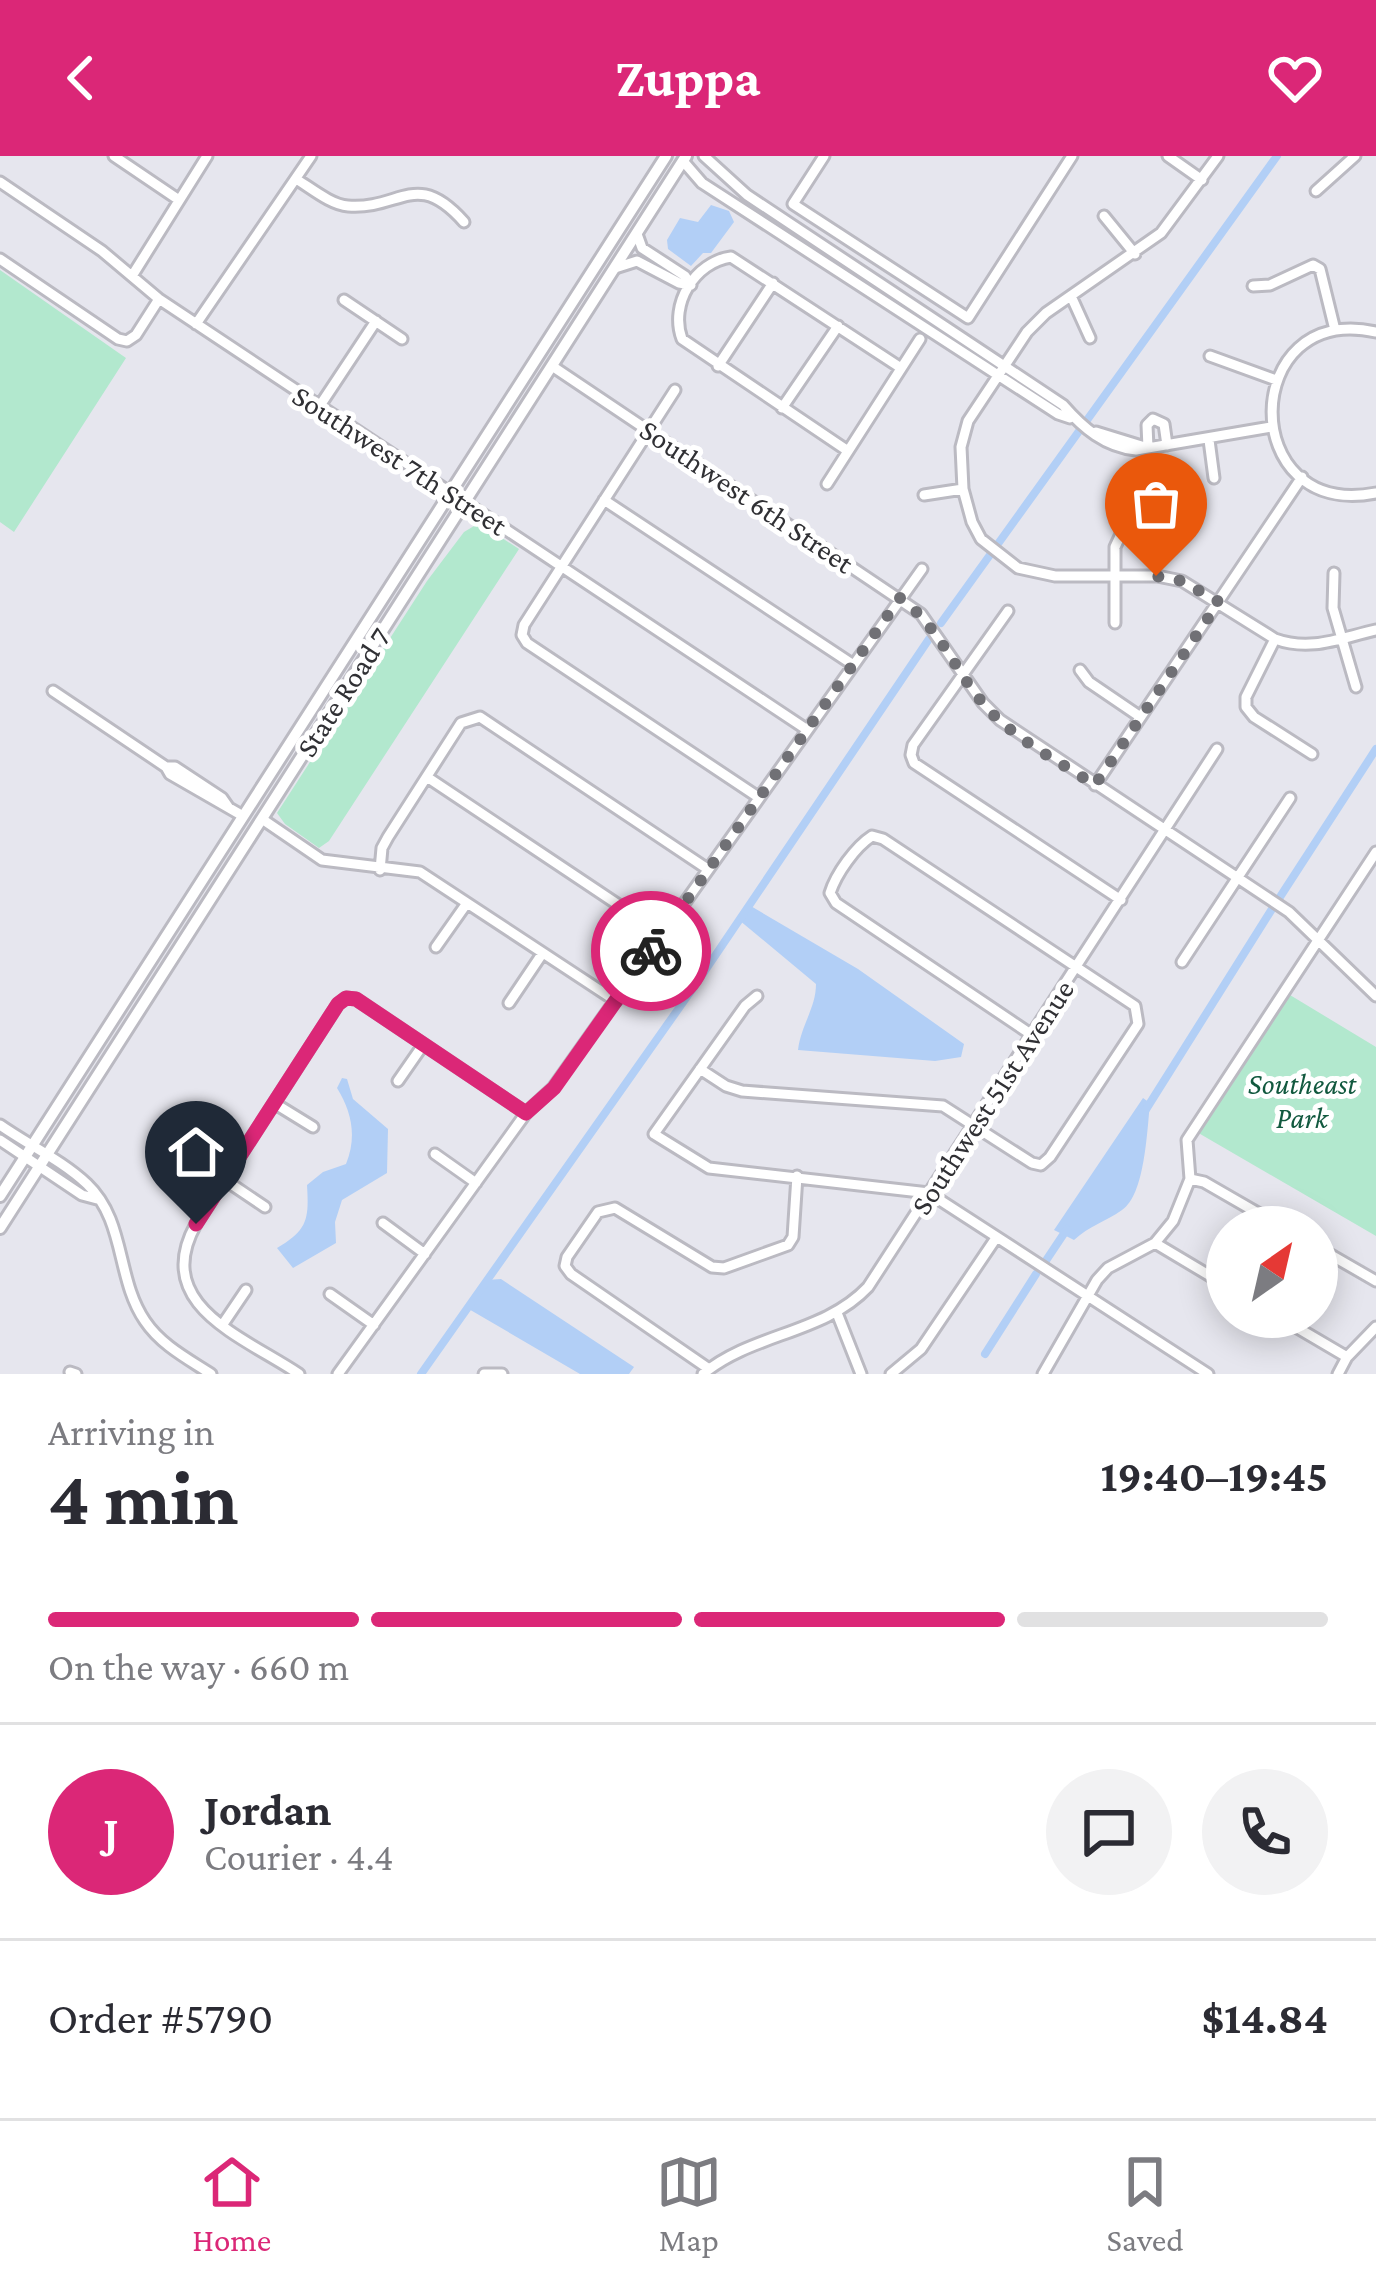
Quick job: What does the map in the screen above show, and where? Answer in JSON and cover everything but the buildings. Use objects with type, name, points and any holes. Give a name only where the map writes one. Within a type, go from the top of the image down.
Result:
[{"type":"main road","name":"State Road 7","points":[[0,1228],[669,184],[678,157]]},
{"type":"main road","name":"State Road 7","points":[[0,1196],[554,332],[678,157]]},
{"type":"main road","points":[[552,366],[548,353],[554,332]]},
{"type":"main road","points":[[262,819],[258,805],[265,781]]},
{"type":"main road","points":[[243,817],[244,846]]},
{"type":"main road","points":[[150,994],[149,975],[161,944]]},
{"type":"street","points":[[114,156],[179,200]]},
{"type":"street","points":[[132,276],[207,156]]},
{"type":"street","points":[[196,324],[311,156]]},
{"type":"street","points":[[704,156],[747,195],[954,340]]},
{"type":"street","points":[[824,156],[793,204],[968,318],[1072,156]]},
{"type":"street","points":[[1168,156],[1202,179]]},
{"type":"street","points":[[1218,156],[1170,224],[1135,254],[1036,321],[1001,370],[964,433],[963,489],[972,522],[985,544],[1018,568],[1043,575],[1182,581],[1275,639],[1305,646],[1376,630]]},
{"type":"street","points":[[1316,191],[1355,156]]},
{"type":"street","points":[[678,157],[702,183],[1001,370],[1058,414],[1114,447],[1148,448],[1271,427]]},
{"type":"street","points":[[296,179],[347,207],[428,194],[446,202],[464,222]]},
{"type":"street","name":"Southwest 7th Street","points":[[0,182],[159,299],[806,729]]},
{"type":"street","points":[[1103,216],[1135,254]]},
{"type":"street","points":[[637,234],[641,248],[685,275],[691,285]]},
{"type":"street","points":[[848,452],[682,339],[678,328],[683,296],[712,262],[731,257],[901,368]]},
{"type":"street","points":[[0,259],[118,339],[127,341],[136,335],[159,299]]},
{"type":"street","points":[[615,268],[638,261],[691,285]]},
{"type":"street","points":[[1253,286],[1270,284],[1313,265],[1320,269],[1335,331]]},
{"type":"street","points":[[718,366],[773,284]]},
{"type":"street","points":[[1071,296],[1090,338]]},
{"type":"street","points":[[344,300],[402,339]]},
{"type":"street","points":[[319,407],[376,321]]},
{"type":"street","points":[[782,408],[838,326]]},
{"type":"street","points":[[1376,332],[1335,331],[1304,345],[1287,361],[1271,396],[1271,427],[1282,455],[1302,477],[1336,494],[1376,493]]},
{"type":"street","points":[[827,484],[920,339]]},
{"type":"street","points":[[1210,356],[1276,380]]},
{"type":"street","name":"Southwest 6th Street","points":[[552,366],[900,598],[937,632],[962,675],[1000,720],[1289,912],[1376,996]]},
{"type":"street","points":[[675,390],[524,625],[522,635],[527,643],[758,797]]},
{"type":"street","points":[[1148,448],[1147,425],[1153,419],[1164,424],[1167,445]]},
{"type":"street","points":[[1209,440],[1214,478]]},
{"type":"street","points":[[1095,785],[1302,477]]},
{"type":"street","points":[[924,495],[963,489]]},
{"type":"street","points":[[604,500],[852,664]]},
{"type":"street","points":[[1114,623],[1115,547],[1123,530]]},
{"type":"street","points":[[338,1374],[526,1113],[554,1088],[922,568]]},
{"type":"street","points":[[1334,573],[1333,608],[1356,687]]},
{"type":"street","points":[[1008,611],[910,755],[914,763],[1121,901]]},
{"type":"street","points":[[1275,639],[1246,706],[1254,717],[1312,754]]},
{"type":"street","points":[[1080,670],[1089,682],[1139,716]]},
{"type":"street","points":[[53,691],[166,767],[175,767],[222,798],[243,817]]},
{"type":"street","points":[[380,870],[382,848],[461,723],[471,717],[480,717],[706,868]]},
{"type":"street","name":"Southwest 51st Avenue","points":[[706,1371],[753,1345],[837,1313],[868,1287],[1217,749]]},
{"type":"street","points":[[427,777],[662,934]]},
{"type":"street","points":[[1182,962],[1290,798]]},
{"type":"street","points":[[262,819],[322,860],[420,872],[616,1001]]},
{"type":"street","points":[[700,1069],[742,1091],[943,1106],[1032,1163],[1041,1165],[1050,1157],[1138,1024],[1135,1006],[872,836],[830,893],[836,903],[1032,1035]]},
{"type":"street","points":[[1047,1372],[1085,1297],[1108,1268],[1155,1243],[1173,1221],[1190,1179],[1187,1140],[1376,852]]},
{"type":"street","points":[[436,947],[467,902]]},
{"type":"street","points":[[508,1003],[542,954]]},
{"type":"street","points":[[757,996],[654,1134],[709,1168],[929,1193],[1208,1374]]},
{"type":"street","points":[[299,1374],[199,1307],[184,1285],[181,1268],[185,1244],[338,1004],[346,998],[356,999],[526,1113]]},
{"type":"street","points":[[398,1081],[423,1045]]},
{"type":"street","points":[[274,1103],[313,1127]]},
{"type":"street","points":[[0,1126],[82,1195],[97,1199],[118,1235],[137,1310],[164,1342],[210,1374]]},
{"type":"street","points":[[0,1140],[29,1152]]},
{"type":"street","points":[[435,1154],[476,1183]]},
{"type":"street","points":[[706,1371],[565,1266],[598,1212],[607,1208],[699,1263],[724,1268],[788,1245],[793,1238],[797,1176]]},
{"type":"street","points":[[1190,1179],[1246,1206]]},
{"type":"street","points":[[225,1180],[266,1208]]},
{"type":"street","points":[[383,1223],[425,1254]]},
{"type":"street","points":[[891,1374],[930,1338],[996,1238]]},
{"type":"street","points":[[1155,1243],[1206,1273]]},
{"type":"street","points":[[1338,1259],[1376,1281]]},
{"type":"street","points":[[223,1324],[246,1290]]},
{"type":"street","points":[[330,1294],[374,1325]]},
{"type":"street","points":[[837,1313],[861,1374]]},
{"type":"street","points":[[1338,1374],[1347,1357],[1376,1327]]},
{"type":"street","points":[[1315,1338],[1347,1357]]},
{"type":"street","points":[[486,1373],[502,1374]]},
{"type":"green space","points":[[0,270],[126,358],[14,532],[0,522]]},
{"type":"green space","points":[[479,523],[519,549],[329,841],[319,848],[277,813],[427,581],[464,532]]},
{"type":"green space","name":"Southeast Park","points":[[1285,992],[1376,1047],[1376,1236],[1338,1214],[1338,1206],[1324,1206],[1195,1131]]},
{"type":"water","points":[[711,205],[729,211],[734,222],[711,253],[703,253],[691,266],[668,249],[667,240],[680,218],[698,222]]},
{"type":"water","points":[[749,905],[858,969],[964,1044],[961,1057],[935,1061],[798,1050],[816,984],[739,920]]},
{"type":"water","points":[[342,1078],[347,1079],[353,1099],[388,1129],[387,1173],[342,1200],[335,1222],[336,1243],[293,1268],[277,1248],[304,1222],[307,1185],[323,1172],[346,1164],[349,1154],[351,1125],[337,1088]]},
{"type":"water","points":[[1143,1098],[1150,1103],[1146,1145],[1130,1202],[1074,1240],[1054,1230]]},
{"type":"water","points":[[501,1279],[634,1367],[629,1374],[580,1374],[467,1308],[487,1280]]},
{"type":"waterway","points":[[941,623],[1277,156]]},
{"type":"waterway","points":[[421,1374],[698,981],[929,639]]},
{"type":"waterway","points":[[1280,897],[1376,749]]},
{"type":"waterway","points":[[1145,1111],[1272,909]]},
{"type":"waterway","points":[[1045,1262],[1067,1229]]},
{"type":"waterway","points":[[985,1354],[1036,1274]]},
{"type":"way so far","points":[[651,951],[900,598],[937,632],[962,675],[1000,720],[1095,785],[1219,602],[1182,581],[1156,576]]},
{"type":"route","points":[[196,1224],[346,998],[356,999],[526,1113],[554,1088],[651,951]]}]
